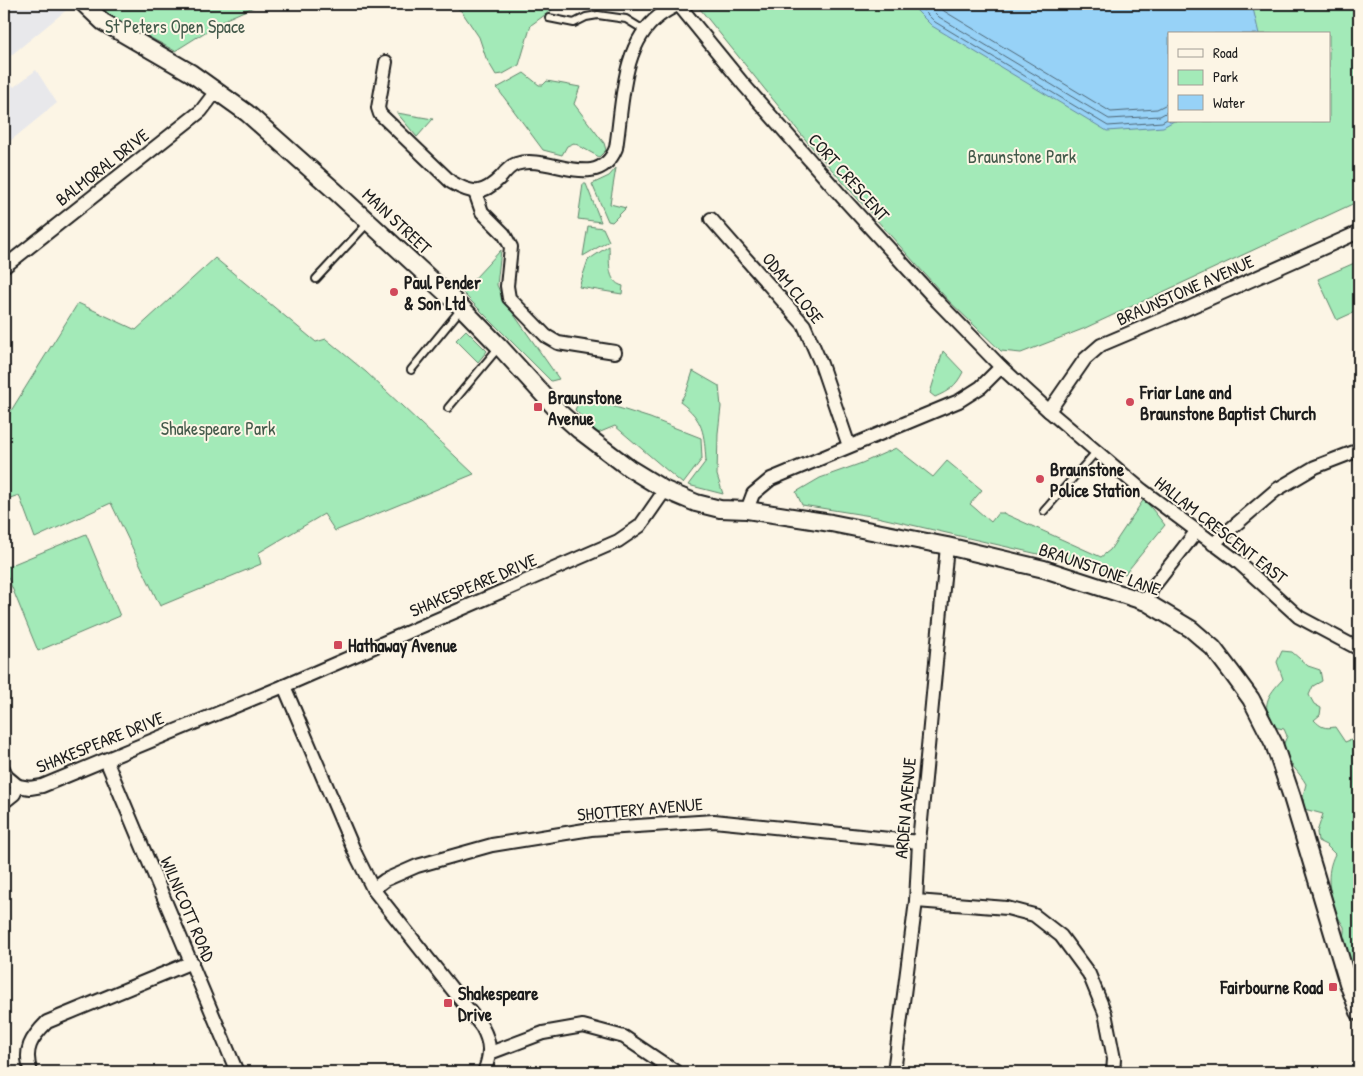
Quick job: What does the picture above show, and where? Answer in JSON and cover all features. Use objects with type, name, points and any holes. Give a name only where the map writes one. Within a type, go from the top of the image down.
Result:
[{"type":"street","name":"MAIN STREET","points":[[84,4],[103,22],[163,56],[217,90],[261,125],[462,308],[578,430],[629,468],[665,490]]},
{"type":"street","points":[[386,62],[378,108],[380,114],[451,182],[463,190],[485,191],[515,164],[531,162],[583,171],[599,167],[613,156],[616,148],[626,76],[634,48],[644,30],[659,16],[678,4]]},
{"type":"street","name":"CORT CRESCENT","points":[[678,4],[744,85],[843,198],[938,302],[1001,367]]},
{"type":"street","name":"BALMORAL DRIVE","points":[[4,267],[201,110],[217,90]]},
{"type":"street","points":[[475,192],[482,212],[504,234],[511,247],[507,286],[509,298],[546,336],[558,343],[614,352]]},
{"type":"street","name":"ODAM CLOSE","points":[[712,219],[804,325],[821,364],[849,446]]},
{"type":"street","name":"BRAUNSTONE AVENUE","points":[[1049,411],[1085,359],[1102,345],[1359,232]]},
{"type":"street","points":[[747,510],[753,494],[771,479],[959,401],[981,387],[1001,367]]},
{"type":"street","name":"HALLAM CRESCENT EAST","points":[[1001,367],[1096,452],[1196,532],[1237,561],[1300,617],[1359,649]]},
{"type":"street","points":[[1213,544],[1276,490],[1315,466],[1359,450]]},
{"type":"street","name":"BRAUNSTONE LANE","points":[[665,490],[696,503],[720,509],[747,510],[831,523],[947,546],[1044,569],[1146,602],[1191,629],[1213,648],[1251,699],[1274,744],[1348,983],[1359,1012]]},
{"type":"street","name":"SHAKESPEARE DRIVE","points":[[4,802],[14,794],[18,786],[30,788],[42,786],[106,760],[284,686],[618,542],[640,526],[665,490]]},
{"type":"street","points":[[1146,602],[1153,587],[1196,532]]},
{"type":"street","name":"ARDEN AVENUE","points":[[894,1072],[916,901],[919,842],[947,546]]},
{"type":"street","points":[[284,686],[352,846],[373,889],[482,1027],[490,1045],[490,1053],[484,1072]]},
{"type":"street","name":"WILNICOTT ROAD","points":[[106,760],[237,1072]]},
{"type":"street","points":[[4,770],[6,776],[18,786]]},
{"type":"street","name":"SHOTTERY AVENUE","points":[[373,889],[399,873],[492,845],[591,829],[714,821],[919,842]]},
{"type":"street","points":[[916,901],[1006,908],[1034,914],[1061,936],[1089,974],[1104,1013],[1114,1059],[1113,1072]]},
{"type":"street","points":[[31,1072],[27,1058],[33,1036],[47,1022],[192,962]]},
{"type":"street","points":[[490,1053],[543,1033],[583,1026],[624,1037],[676,1072]]},
{"type":"lane","points":[[549,18],[574,23],[586,17],[598,15],[626,19],[644,30]]},
{"type":"lane","points":[[316,279],[369,222]]},
{"type":"lane","points":[[410,370],[462,308]]},
{"type":"lane","points":[[448,408],[500,346]]},
{"type":"lane","points":[[1044,511],[1096,452]]},
{"type":"shaded area","points":[[4,4],[68,4],[70,7],[4,61]]},
{"type":"shaded area","points":[[36,70],[57,103],[4,146],[4,74],[14,87]]},
{"type":"green space","name":"St Peters Open Space","points":[[98,4],[260,4],[226,19],[175,51],[111,16]]},
{"type":"green space","points":[[453,4],[560,4],[531,25],[519,65],[503,74],[496,75],[486,58],[479,37],[462,12]]},
{"type":"green space","name":"Braunstone Park","points":[[696,4],[1359,4],[1359,201],[1083,329],[1021,353],[1001,351],[948,300],[809,144]]},
{"type":"green space","points":[[524,73],[539,85],[543,85],[547,81],[580,87],[574,104],[604,143],[606,150],[599,157],[574,143],[567,146],[562,155],[543,150],[497,88]]},
{"type":"green space","points":[[397,113],[433,119],[417,137]]},
{"type":"green space","points":[[616,168],[610,204],[626,208],[612,222],[608,221],[592,184],[609,176]]},
{"type":"green space","points":[[583,184],[586,184],[601,222],[578,219]]},
{"type":"green space","points":[[588,226],[603,228],[609,241],[583,256]]},
{"type":"green space","points":[[609,246],[611,275],[618,284],[623,286],[622,294],[579,287],[588,260]]},
{"type":"green space","points":[[501,250],[497,285],[503,299],[559,379],[551,381],[462,292]]},
{"type":"green space","name":"Shakespeare Park","points":[[215,258],[316,342],[326,339],[366,372],[474,474],[335,531],[324,514],[258,553],[261,564],[160,606],[111,503],[35,538],[19,495],[4,500],[4,422],[78,303],[136,330]]},
{"type":"green space","points":[[1359,261],[1359,310],[1337,320],[1318,279]]},
{"type":"green space","points":[[466,330],[487,351],[478,362],[456,340]]},
{"type":"green space","points":[[943,351],[963,372],[952,388],[935,397],[930,393]]},
{"type":"green space","points":[[693,371],[719,386],[721,407],[717,475],[723,494],[688,485],[706,461],[703,435],[698,421],[680,402],[687,390]]},
{"type":"green space","points":[[581,396],[650,418],[701,438],[702,459],[683,484],[615,426],[598,433],[575,410]]},
{"type":"green space","points":[[896,448],[933,477],[947,461],[982,490],[970,504],[991,522],[998,513],[1003,513],[1101,557],[1110,550],[1144,499],[1165,525],[1125,574],[877,517],[802,505],[796,492],[820,478]]},
{"type":"green space","points":[[86,534],[120,616],[38,651],[4,568]]},
{"type":"green space","points":[[1282,651],[1292,652],[1308,666],[1320,670],[1322,681],[1313,686],[1309,695],[1314,704],[1321,708],[1320,715],[1314,720],[1323,727],[1335,727],[1345,742],[1350,740],[1359,744],[1359,990],[1343,946],[1344,927],[1338,916],[1330,891],[1329,876],[1335,854],[1326,845],[1318,841],[1317,832],[1323,814],[1304,809],[1303,796],[1306,784],[1282,748],[1287,736],[1284,729],[1273,727],[1267,713],[1270,696],[1283,679],[1277,662]]},
{"type":"water","points":[[910,4],[1252,4],[1259,32],[1168,32],[1168,122],[1172,122],[1163,127],[1107,131],[932,26]]},
{"type":"place","name":"Paul Pender & Son Ltd","points":[[394,292]]},
{"type":"place","name":"Friar Lane and Braunstone Baptist Church","points":[[1130,402]]},
{"type":"place","name":"Braunstone Avenue","points":[[538,407]]},
{"type":"place","name":"Braunstone Police Station","points":[[1040,479]]},
{"type":"place","name":"Hathaway Avenue","points":[[338,645]]},
{"type":"place","name":"Fairbourne Road","points":[[1333,987]]},
{"type":"place","name":"Shakespeare Drive","points":[[448,1003]]}]
